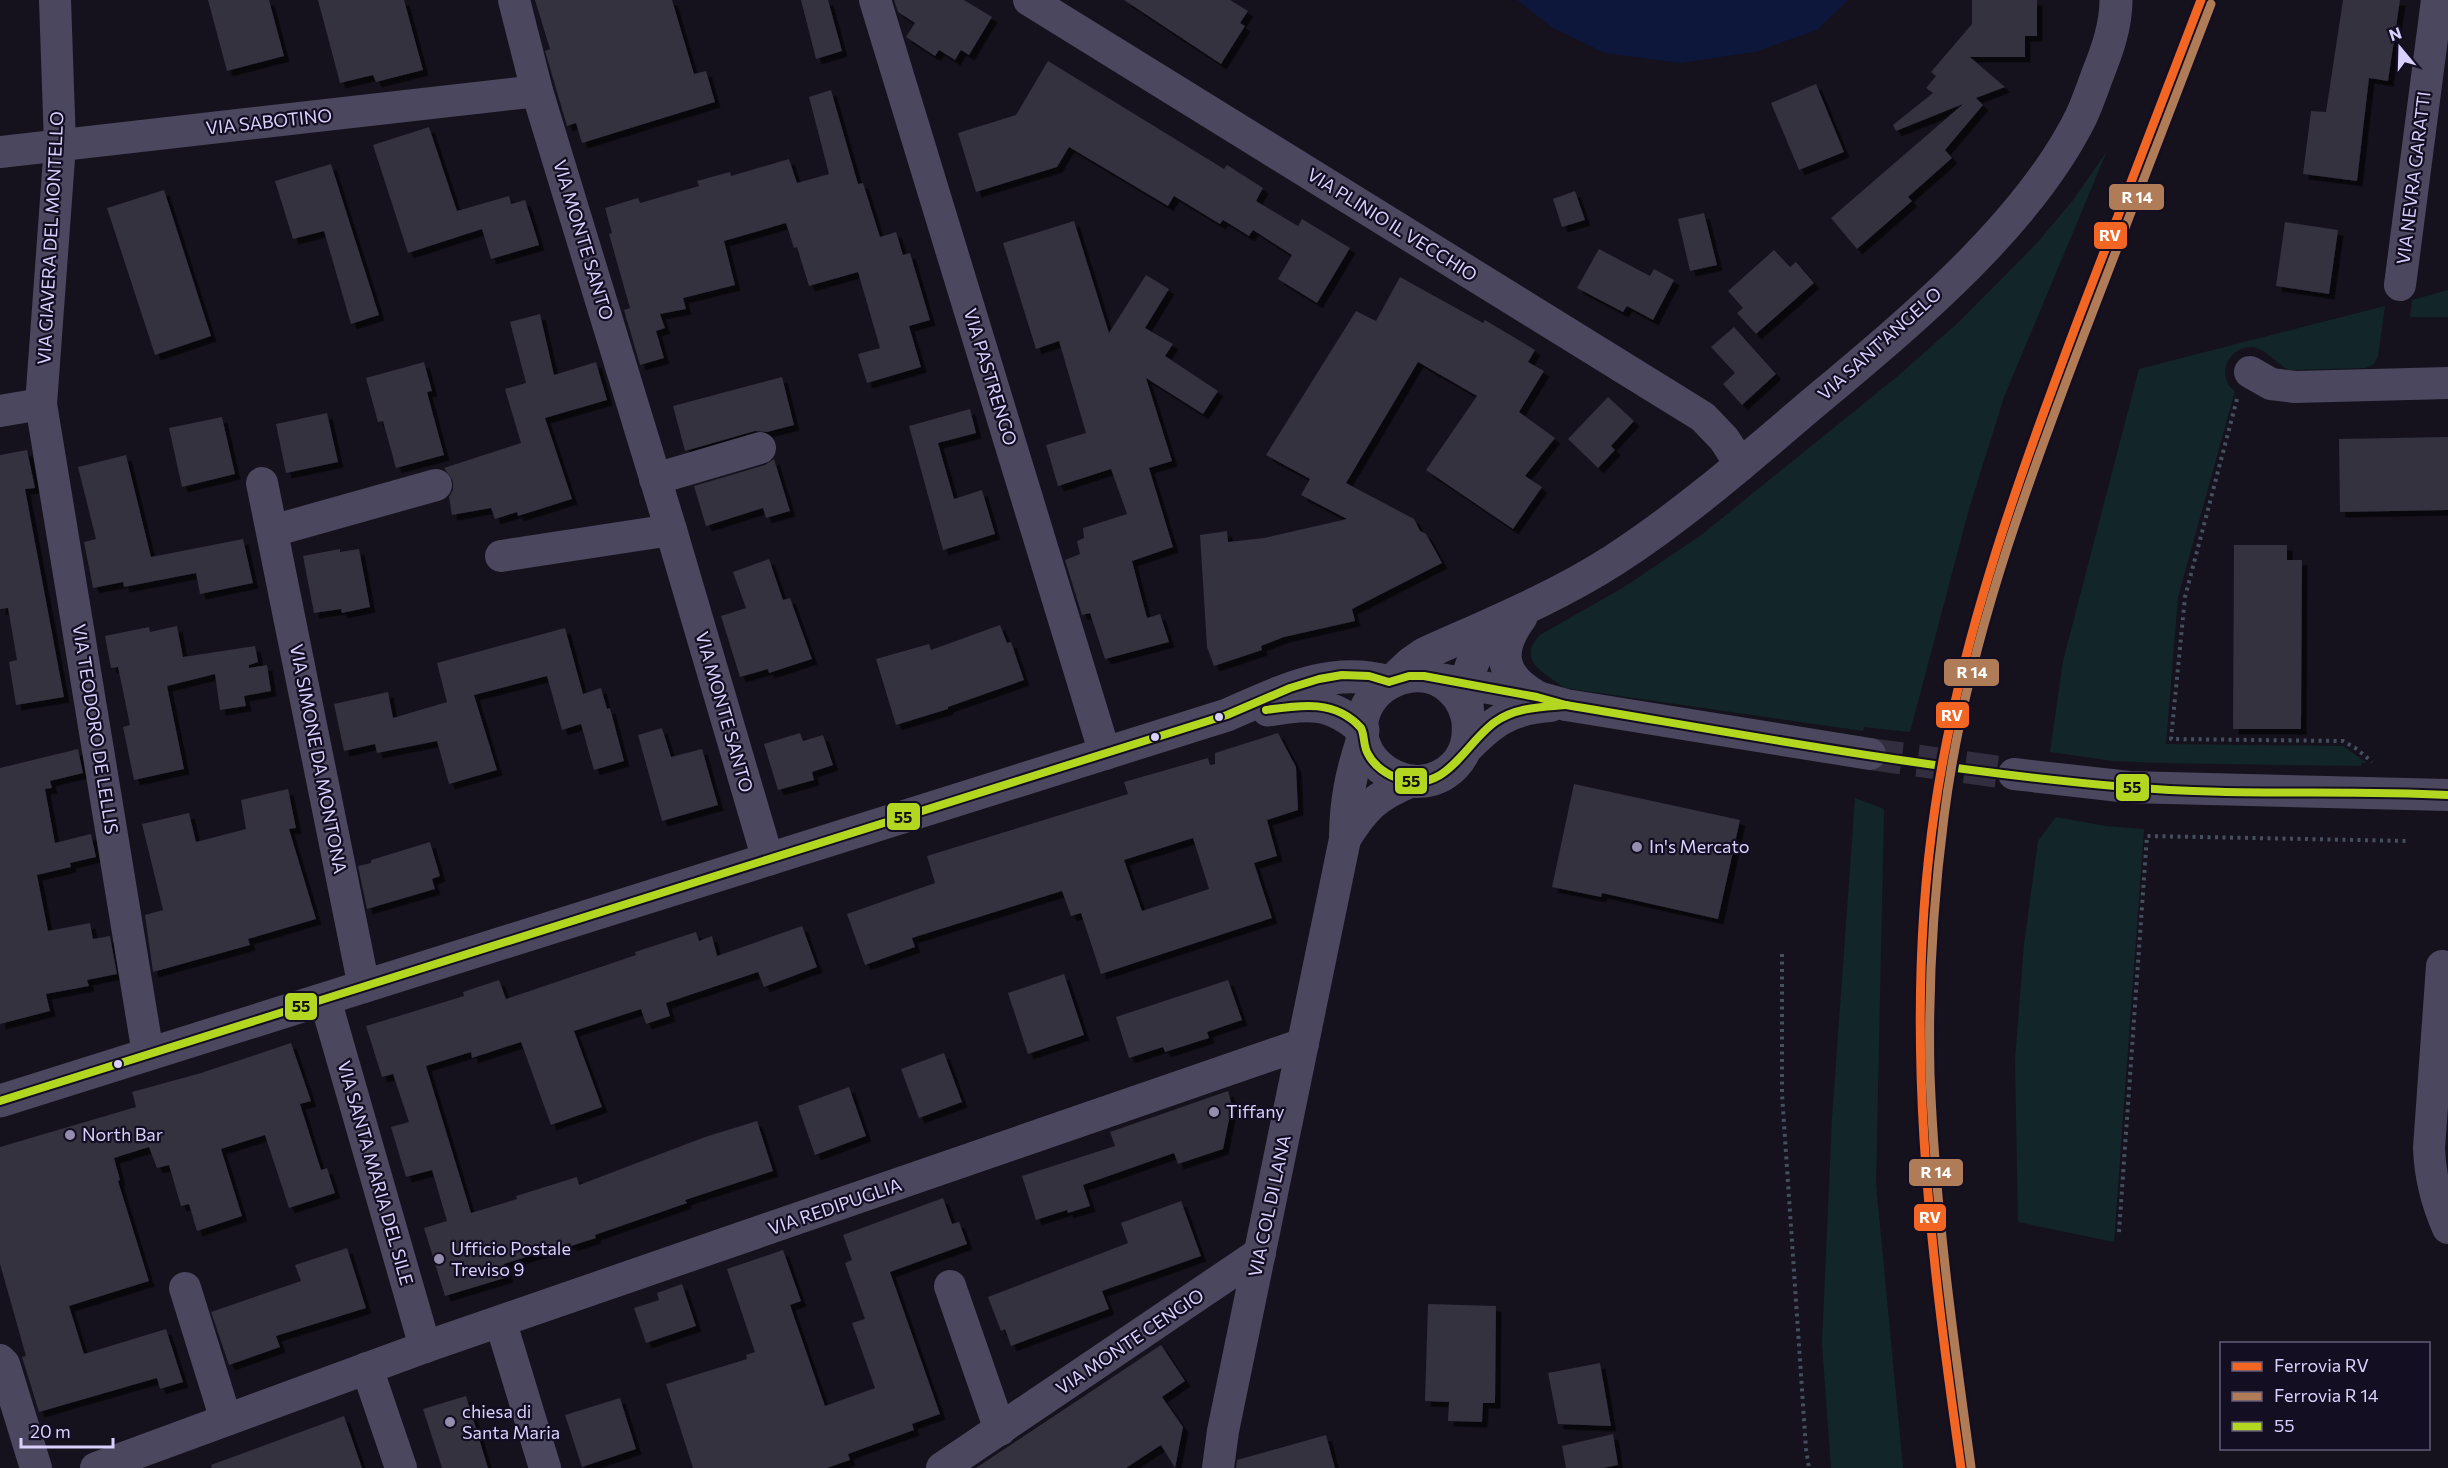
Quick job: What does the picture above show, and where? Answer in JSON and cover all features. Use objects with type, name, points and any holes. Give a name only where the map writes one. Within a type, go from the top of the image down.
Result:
[{"type":"street","name":"VIA GIAVERA DEL MONTELLO","points":[[41,404],[60,145],[56,0]]},
{"type":"street","name":"VIA MONTE SANTO","points":[[514,0],[537,91],[671,530],[768,860]]},
{"type":"street","name":"VIA PASTRENGO","points":[[875,0],[1105,754]]},
{"type":"street","name":"VIA PLINIO IL VECCHIO","points":[[1029,0],[1703,417],[1724,439],[1740,465]]},
{"type":"street","name":"VIA SANT'ANGELO","points":[[1467,739],[1467,684],[1475,660],[1487,640],[1530,609],[1573,585],[1669,523],[1900,330],[2018,210],[2049,170],[2081,117],[2116,18],[2116,0]]},
{"type":"street","name":"VIA NEVRA GARATTI","points":[[2400,285],[2437,0]]},
{"type":"street","name":"VIA SABOTINO","points":[[0,152],[537,91]]},
{"type":"street","points":[[2244,384],[2295,387],[2448,383]]},
{"type":"street","points":[[0,411],[41,404]]},
{"type":"street","name":"VIA TEODORO DE LELLIS","points":[[41,404],[148,1054]]},
{"type":"street","points":[[655,479],[760,448]]},
{"type":"street","name":"VIA SIMONE DA MONTONA","points":[[262,483],[364,987]]},
{"type":"street","points":[[272,531],[436,485]]},
{"type":"street","points":[[501,556],[671,530]]},
{"type":"street","points":[[1530,609],[1510,632],[1505,647],[1506,663],[1512,678],[1520,688],[1552,701]]},
{"type":"street","name":"VIA SANT'ANGELO","points":[[1363,734],[1365,711],[1370,700],[1402,679],[1424,654],[1530,609]]},
{"type":"street","points":[[0,1101],[1227,716],[1290,688],[1342,675],[1467,684],[1552,701],[1870,754]]},
{"type":"street","points":[[1227,716],[1314,705],[1334,709],[1349,717],[1363,734],[1367,751],[1376,766],[1390,776],[1410,782],[1432,780],[1454,766],[1467,739],[1466,711],[1454,692],[1440,681],[1402,679]]},
{"type":"street","points":[[1467,739],[1512,713],[1552,701]]},
{"type":"street","name":"VIA COL DI LANA","points":[[1218,1468],[1223,1431],[1345,839],[1345,803],[1363,734]]},
{"type":"street","points":[[2014,774],[2129,787],[2448,795]]},
{"type":"street","name":"VIA COL DI LANA","points":[[1345,839],[1361,813],[1383,795],[1410,782]]},
{"type":"street","points":[[2442,966],[2429,1148],[2430,1177],[2438,1207],[2448,1228]]},
{"type":"street","name":"VIA SANTA MARIA DEL SILE","points":[[325,999],[425,1347]]},
{"type":"street","name":"VIA REDIPUGLIA","points":[[96,1468],[141,1460],[226,1420],[425,1347],[501,1323],[1303,1044]]},
{"type":"street","name":"VIA MONTE CENGIO","points":[[942,1468],[1260,1253]]},
{"type":"street","points":[[950,1286],[1000,1430]]},
{"type":"street","points":[[185,1288],[226,1420]]},
{"type":"street","points":[[501,1323],[545,1468]]},
{"type":"street","points":[[0,1360],[4,1364],[36,1468]]},
{"type":"street","points":[[367,1368],[401,1468]]},
{"type":"path","points":[[2244,384],[2185,597],[2171,739],[2343,741],[2357,749],[2373,765]]},
{"type":"path","points":[[2119,1232],[2147,836],[2409,841]]},
{"type":"path","points":[[1782,954],[1782,1094],[1809,1468]]},
{"type":"green space","points":[[2107,151],[2004,397],[1969,509],[1910,732],[1864,727],[1863,731],[1565,688],[1536,666],[1531,652],[1533,644],[1540,635],[1624,587],[1700,536],[1899,375],[1960,321],[2037,243],[2074,199]]},
{"type":"green space","points":[[2448,290],[2448,317],[2410,317],[2412,300]]},
{"type":"green space","points":[[2385,306],[2378,356],[2374,364],[2366,368],[2289,370],[2262,350],[2252,347],[2236,351],[2227,363],[2226,378],[2235,391],[2178,597],[2166,744],[2343,746],[2367,763],[2361,763],[2361,766],[2159,763],[2113,761],[2050,752],[2063,661],[2139,369]]},
{"type":"green space","points":[[1855,798],[1884,809],[1876,1184],[1903,1468],[1831,1468],[1822,1344],[1832,1119]]},
{"type":"green space","points":[[2056,817],[2105,826],[2144,829],[2114,1242],[2018,1222],[2015,1060],[2024,945],[2038,841]]},
{"type":"water","points":[[1517,0],[1848,0],[1817,30],[1755,52],[1680,63],[1605,53],[1553,28]]},
{"type":"building","points":[[208,0],[269,0],[284,56],[227,71]]},
{"type":"building","points":[[318,0],[404,0],[423,70],[376,82],[373,75],[340,83]]},
{"type":"building","points":[[535,0],[672,0],[694,74],[706,71],[715,102],[582,143],[576,123],[567,126],[545,51],[550,49]]},
{"type":"building","points":[[801,0],[828,0],[842,51],[816,59]]},
{"type":"building","points":[[894,0],[964,0],[992,17],[969,55],[961,50],[955,60],[939,50],[935,56],[906,37],[915,23],[898,12]]},
{"type":"building","points":[[1124,0],[1230,0],[1248,11],[1240,23],[1245,26],[1221,64]]},
{"type":"building","points":[[1972,0],[2037,0],[2037,36],[2025,36],[2025,57],[1970,57],[2005,87],[1976,98],[1983,105],[1945,150],[1952,158],[1908,197],[1912,201],[1857,249],[1831,218],[1963,104],[1896,131],[1893,125],[1933,93],[1926,88],[1936,76],[1931,72],[1972,24]]},
{"type":"building","points":[[2343,0],[2400,0],[2388,81],[2369,78],[2357,181],[2303,174],[2311,111],[2326,112]]},
{"type":"building","points":[[1048,61],[1224,169],[1227,165],[1263,188],[1256,201],[1298,226],[1302,219],[1350,248],[1317,303],[1278,279],[1292,255],[1253,230],[1249,236],[1223,220],[1220,224],[1174,196],[1168,206],[1069,147],[1057,167],[976,192],[958,133],[1016,115]]},
{"type":"building","points":[[1816,84],[1844,152],[1799,170],[1771,103]]},
{"type":"building","points":[[831,90],[858,184],[863,183],[880,237],[896,232],[903,255],[910,253],[930,320],[909,326],[921,367],[867,383],[858,354],[880,348],[858,272],[809,286],[797,247],[794,248],[786,223],[724,241],[735,285],[683,298],[686,309],[660,314],[665,328],[656,331],[664,358],[640,365],[624,310],[630,308],[609,234],[612,233],[605,208],[638,198],[640,203],[699,186],[697,181],[730,172],[731,176],[789,159],[797,183],[829,174],[809,97]]},
{"type":"building","points":[[429,127],[457,211],[509,196],[511,204],[525,200],[539,245],[491,259],[482,229],[408,253],[373,145]]},
{"type":"building","points":[[331,164],[379,315],[351,324],[324,231],[293,239],[275,181]]},
{"type":"building","points":[[164,190],[211,336],[155,355],[107,208]]},
{"type":"building","points":[[1575,191],[1585,220],[1562,227],[1553,199]]},
{"type":"building","points":[[1704,213],[1717,265],[1690,271],[1678,219]]},
{"type":"building","points":[[1074,221],[1109,333],[1146,275],[1169,289],[1145,328],[1173,344],[1165,356],[1218,391],[1203,414],[1146,378],[1172,461],[1149,468],[1173,547],[1132,561],[1147,618],[1160,614],[1169,642],[1105,659],[1090,613],[1082,615],[1065,560],[1080,554],[1077,541],[1084,538],[1083,528],[1127,514],[1111,469],[1058,486],[1046,445],[1086,433],[1059,341],[1036,349],[1003,243]]},
{"type":"building","points":[[2285,222],[2338,230],[2329,294],[2276,286]]},
{"type":"building","points":[[1599,249],[1650,276],[1654,269],[1674,280],[1653,320],[1627,306],[1623,312],[1577,288]]},
{"type":"building","points":[[1774,250],[1790,267],[1796,262],[1814,283],[1756,334],[1737,313],[1743,308],[1728,291]]},
{"type":"building","points":[[1400,277],[1483,323],[1485,320],[1535,350],[1528,362],[1544,371],[1519,412],[1555,438],[1525,476],[1542,487],[1513,529],[1426,470],[1477,396],[1418,362],[1346,483],[1414,519],[1420,531],[1426,534],[1442,563],[1352,609],[1355,621],[1284,637],[1261,646],[1262,650],[1214,666],[1207,647],[1200,535],[1227,531],[1228,542],[1264,538],[1347,519],[1301,495],[1310,479],[1266,455],[1356,311],[1376,321]]},
{"type":"building","points":[[540,314],[554,375],[596,362],[607,400],[545,418],[572,499],[518,516],[517,512],[495,519],[491,508],[452,515],[449,497],[453,490],[453,481],[444,468],[521,443],[505,389],[526,383],[510,322]]},
{"type":"building","points":[[1734,327],[1776,374],[1742,405],[1723,384],[1735,373],[1711,347]]},
{"type":"building","points":[[424,362],[432,391],[427,392],[444,455],[396,468],[383,421],[378,422],[366,378]]},
{"type":"building","points":[[782,377],[794,425],[767,432],[755,431],[685,451],[673,406]]},
{"type":"building","points":[[1608,397],[1634,421],[1611,446],[1615,450],[1598,468],[1568,439]]},
{"type":"building","points":[[970,409],[976,433],[938,443],[954,499],[982,490],[995,534],[943,550],[909,426]]},
{"type":"building","points":[[327,413],[338,462],[286,473],[276,424]]},
{"type":"building","points":[[222,417],[235,474],[182,487],[169,428]]},
{"type":"building","points":[[2448,437],[2448,510],[2340,512],[2339,439]]},
{"type":"building","points":[[27,450],[35,488],[25,489],[64,697],[16,705],[9,662],[17,660],[8,608],[0,609],[0,455]]},
{"type":"building","points":[[126,455],[151,557],[243,539],[253,583],[200,594],[196,573],[124,587],[123,582],[93,588],[84,542],[96,539],[78,467]]},
{"type":"building","points":[[774,459],[790,511],[766,518],[763,508],[706,526],[694,486],[765,465]]},
{"type":"building","points":[[2234,545],[2287,545],[2287,560],[2302,560],[2301,729],[2233,729]]},
{"type":"building","points":[[340,549],[340,552],[359,549],[370,607],[342,613],[341,609],[314,613],[303,556]]},
{"type":"building","points":[[769,559],[783,600],[790,598],[812,659],[769,673],[768,669],[740,677],[721,616],[746,608],[733,572]]},
{"type":"building","points":[[1000,625],[1007,643],[1011,642],[1024,680],[948,707],[948,709],[896,725],[876,659],[929,644],[931,650]]},
{"type":"building","points":[[177,626],[183,657],[255,646],[258,662],[249,665],[249,668],[267,665],[271,691],[244,696],[246,706],[220,710],[215,674],[167,686],[184,769],[134,780],[123,727],[130,725],[118,667],[111,668],[105,636],[149,627],[150,632]]},
{"type":"building","points":[[565,628],[583,694],[601,688],[607,709],[610,708],[624,761],[594,770],[581,724],[562,730],[547,676],[474,695],[497,770],[449,784],[437,741],[377,753],[375,744],[344,751],[334,704],[388,692],[393,718],[447,702],[437,663]]},
{"type":"building","points":[[662,728],[671,757],[702,749],[718,805],[662,821],[638,735]]},
{"type":"building","points":[[800,733],[803,741],[823,735],[833,765],[812,772],[814,780],[778,790],[764,744]]},
{"type":"building","points":[[1278,733],[1296,767],[1298,810],[1267,820],[1277,856],[1254,863],[1272,918],[1101,974],[1081,913],[1071,916],[1062,891],[912,938],[915,947],[865,965],[847,914],[935,883],[927,856],[1128,794],[1124,782],[1208,758],[1210,765],[1215,764],[1215,753]],"holes":[[[1193,838],[1209,889],[1142,911],[1124,860]]]},
{"type":"building","points":[[78,749],[83,773],[50,781],[52,788],[45,789],[55,843],[91,834],[96,857],[70,863],[71,867],[37,875],[48,931],[90,923],[93,939],[110,936],[117,974],[87,980],[89,986],[46,994],[50,1011],[0,1024],[0,768]]},
{"type":"building","points":[[1574,784],[1740,820],[1718,919],[1602,893],[1601,897],[1552,887]]},
{"type":"building","points":[[288,789],[296,828],[289,829],[316,919],[248,939],[250,945],[153,972],[145,915],[163,910],[142,824],[189,813],[196,842],[246,829],[241,800]]},
{"type":"building","points":[[430,842],[440,876],[432,879],[435,889],[367,909],[358,866]]},
{"type":"building","points":[[802,926],[817,967],[764,987],[758,972],[666,1003],[670,1016],[646,1024],[641,1009],[574,1031],[602,1107],[551,1125],[521,1042],[472,1058],[471,1052],[426,1066],[471,1213],[577,1177],[579,1185],[705,1137],[757,1121],[773,1171],[685,1200],[687,1203],[595,1235],[596,1238],[571,1246],[570,1243],[504,1264],[508,1277],[445,1296],[424,1228],[447,1221],[432,1170],[406,1177],[391,1127],[409,1122],[393,1074],[382,1077],[366,1026],[464,996],[463,992],[499,980],[506,999],[696,932],[699,941],[712,936],[717,956]]},
{"type":"building","points":[[1064,974],[1084,1035],[1028,1054],[1008,993]]},
{"type":"building","points":[[1228,980],[1242,1020],[1207,1032],[1209,1038],[1165,1052],[1163,1047],[1129,1058],[1116,1017]]},
{"type":"building","points":[[291,1043],[311,1101],[300,1104],[321,1170],[327,1168],[335,1193],[289,1208],[265,1135],[221,1149],[242,1216],[197,1231],[189,1204],[181,1206],[169,1165],[157,1168],[149,1147],[114,1158],[120,1180],[118,1181],[149,1281],[69,1306],[84,1354],[166,1329],[183,1382],[160,1389],[157,1378],[39,1412],[22,1357],[26,1356],[0,1264],[0,1147],[136,1107],[132,1092],[201,1073]]},
{"type":"building","points":[[944,1053],[962,1102],[919,1118],[901,1069]]},
{"type":"building","points":[[849,1087],[866,1136],[815,1155],[798,1106]]},
{"type":"building","points":[[1228,1091],[1232,1105],[1223,1149],[1178,1164],[1174,1153],[1083,1185],[1090,1206],[1068,1213],[1067,1210],[1036,1220],[1022,1176],[1115,1146],[1110,1132]]},
{"type":"building","points":[[943,1198],[952,1224],[959,1222],[967,1244],[890,1272],[940,1414],[912,1424],[914,1430],[848,1454],[850,1460],[827,1468],[693,1468],[666,1384],[747,1359],[746,1355],[755,1352],[727,1269],[783,1250],[801,1301],[790,1305],[825,1406],[875,1388],[852,1323],[865,1319],[845,1263],[852,1260],[843,1235]]},
{"type":"building","points":[[1181,1201],[1201,1256],[1102,1291],[1109,1309],[1011,1346],[1005,1329],[1001,1331],[988,1297],[1128,1243],[1121,1223]]},
{"type":"building","points":[[347,1248],[366,1308],[276,1336],[280,1347],[229,1365],[211,1312],[301,1281],[295,1265]]},
{"type":"building","points":[[682,1284],[696,1326],[646,1343],[634,1308],[659,1300],[657,1293]]},
{"type":"building","points":[[1428,1304],[1496,1306],[1495,1403],[1483,1403],[1482,1422],[1448,1421],[1449,1402],[1425,1401]]},
{"type":"building","points":[[1161,1345],[1185,1381],[1162,1397],[1183,1427],[1175,1468],[1161,1445],[1126,1468],[976,1468]]},
{"type":"building","points":[[1600,1363],[1611,1426],[1558,1424],[1548,1373]]},
{"type":"building","points":[[466,1396],[488,1468],[442,1468],[423,1409]]},
{"type":"building","points":[[620,1398],[636,1449],[582,1467],[565,1415]]},
{"type":"building","points":[[344,1416],[362,1468],[212,1468],[211,1465]]},
{"type":"building","points":[[1613,1434],[1618,1465],[1603,1468],[1566,1468],[1562,1446]]},
{"type":"building","points":[[1326,1435],[1335,1468],[1236,1468],[1237,1460]]},
{"type":"tunnel","points":[[1870,754],[2014,774]]},
{"type":"rail line","name":"RV","points":[[1961,1468],[1939,1304],[1924,1139],[1921,974],[1925,891],[1935,808],[1959,683],[1993,560],[2078,320],[2201,0]]},
{"type":"transit line","points":[[1971,1467],[1940,1222],[1930,1074],[1934,913],[1944,817],[1954,755],[1966,694],[1982,633],[1999,573],[2039,454],[2211,4]]},
{"type":"transit line","name":"55","points":[[0,1101],[1227,715],[1290,688],[1342,675],[1369,676],[1389,682],[1409,676],[1424,676],[1537,697],[1566,705],[1775,740],[1985,772],[2056,780],[2166,790],[2448,795]]},
{"type":"transit line","name":"55","points":[[1266,710],[1316,706],[1340,712],[1361,728],[1366,751],[1377,766],[1395,777],[1416,782],[1430,780],[1442,774],[1484,731],[1503,717],[1529,709],[1566,705]]},
{"type":"place","name":"In's Mercato","points":[[1637,847]]},
{"type":"place","name":"Tiffany","points":[[1214,1112]]},
{"type":"place","name":"North Bar","points":[[70,1135]]},
{"type":"place","name":"Ufficio Postale Treviso 9","points":[[439,1259]]},
{"type":"place","name":"chiesa di Santa Maria","points":[[450,1422]]}]
